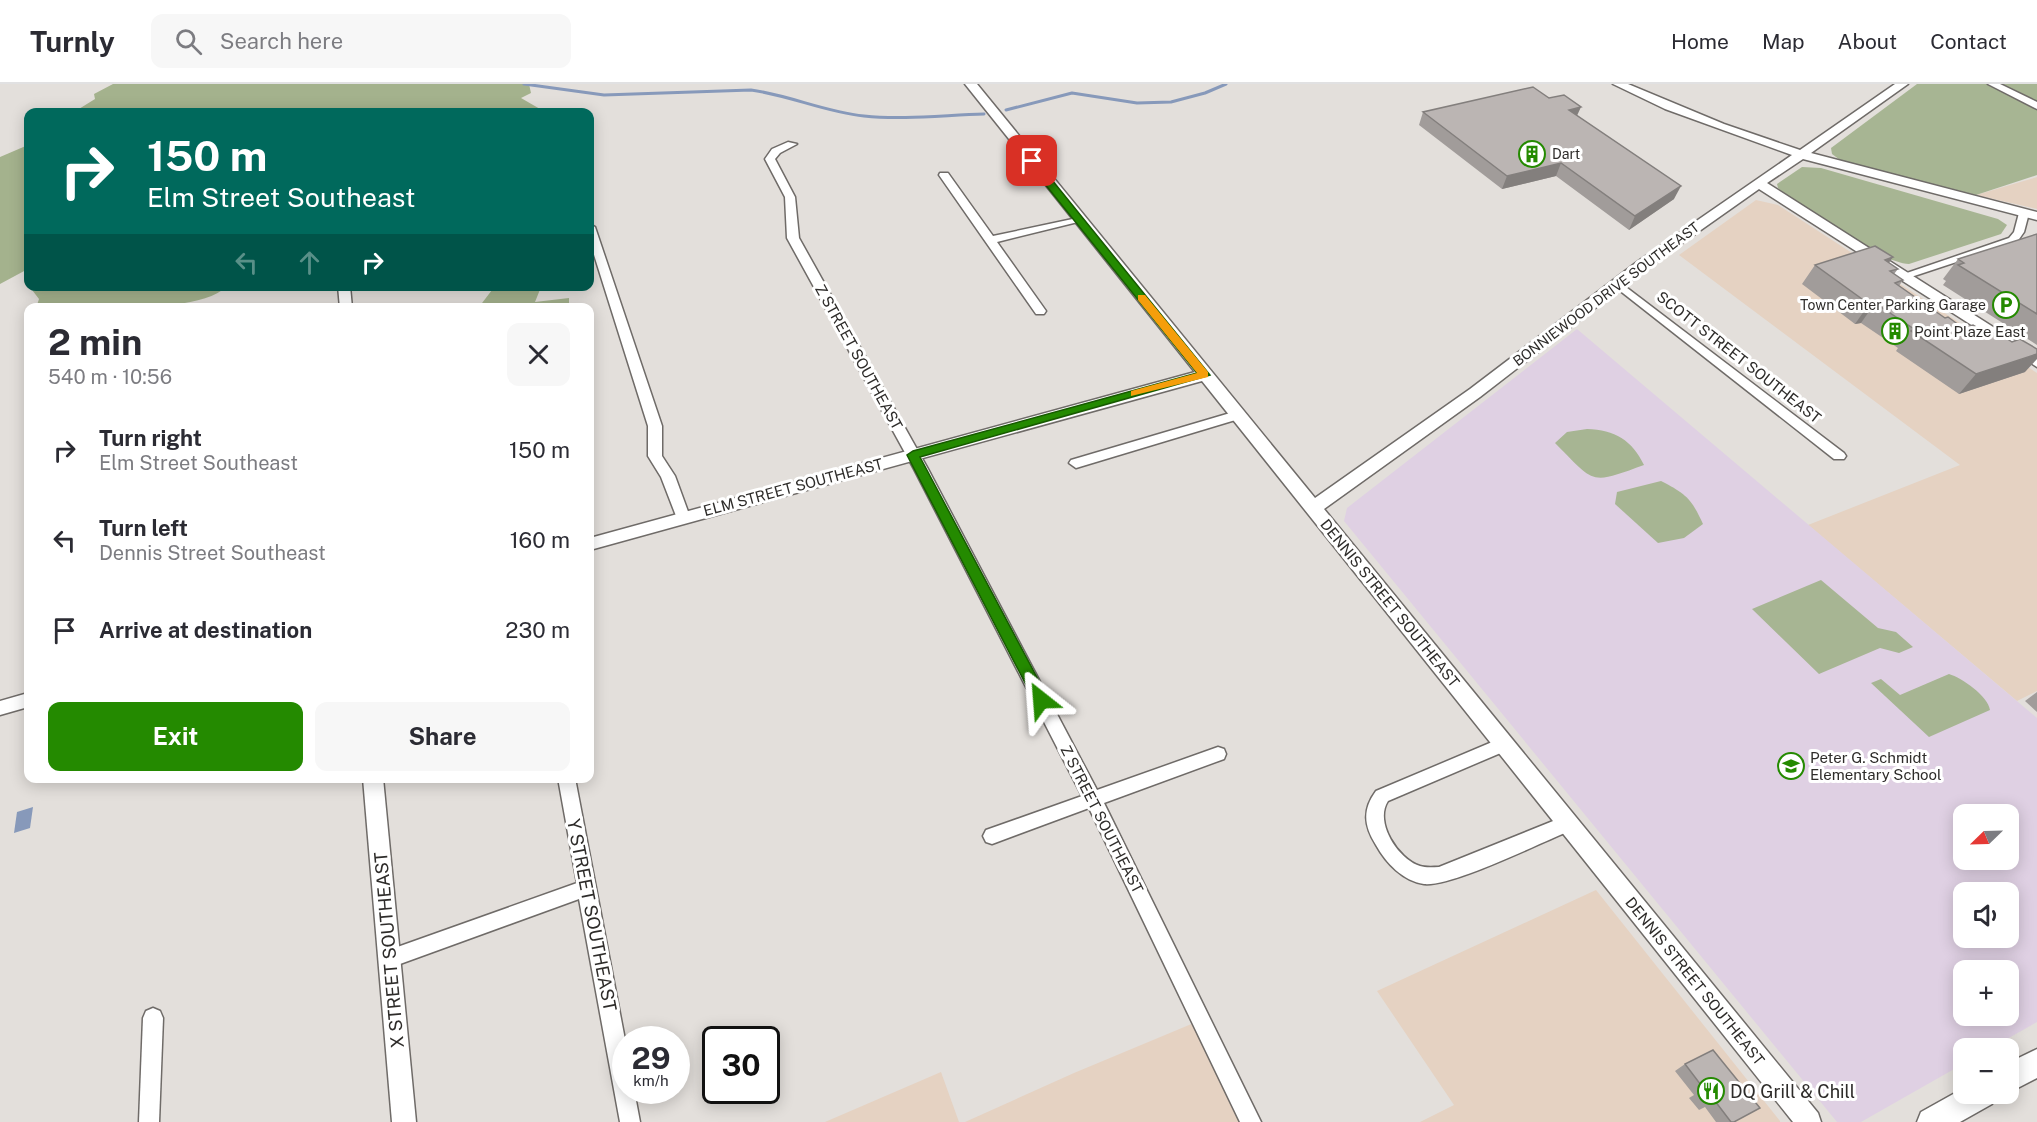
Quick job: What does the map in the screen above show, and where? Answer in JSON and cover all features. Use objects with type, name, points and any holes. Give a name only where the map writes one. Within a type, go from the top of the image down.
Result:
[{"type":"main road","points":[[2019,1073],[2037,1063]]},
{"type":"main road","points":[[1931,1122],[1964,1104]]},
{"type":"street","name":"DENNIS STREET SOUTHEAST","points":[[971,84],[1809,1122]]},
{"type":"street","points":[[1619,84],[1726,130],[1799,155],[2031,214],[2013,240],[1904,276]]},
{"type":"street","name":"BONNIEWOOD DRIVE SOUTHEAST","points":[[1313,508],[1476,393],[1618,284],[1758,183],[1902,84]]},
{"type":"street","points":[[1993,84],[2037,106]]},
{"type":"street","name":"Z STREET SOUTHEAST","points":[[792,144],[776,151],[770,159],[790,197],[793,238],[913,455],[1094,801],[1251,1122]]},
{"type":"street","points":[[944,175],[1040,311]]},
{"type":"street","points":[[1758,183],[2037,362]]},
{"type":"street","points":[[989,240],[1078,219]]},
{"type":"street","points":[[594,239],[655,426],[655,456],[668,476],[682,517]]},
{"type":"street","name":"SCOTT STREET SOUTHEAST","points":[[1618,284],[1839,456]]},
{"type":"street","name":"ELM STREET SOUTHEAST","points":[[594,543],[1204,375]]},
{"type":"street","points":[[1076,463],[1237,415]]},
{"type":"street","points":[[0,708],[24,701]]},
{"type":"street","points":[[1504,744],[1382,796],[1375,806],[1374,822],[1397,858],[1411,871],[1427,876],[1443,875],[1568,823]]},
{"type":"street","points":[[992,837],[1218,754]]},
{"type":"street","name":"X STREET SOUTHEAST","points":[[373,783],[404,1122]]},
{"type":"street","name":"Y STREET SOUTHEAST","points":[[567,783],[630,1122]]},
{"type":"street","points":[[389,959],[587,888]]},
{"type":"street","points":[[149,1122],[153,1018]]},
{"type":"shaded area","points":[[2037,177],[2037,209],[1976,195]]},
{"type":"shaded area","points":[[1756,200],[1778,205],[2037,373],[2037,691],[2017,701],[1808,525],[1960,465],[1679,255]]},
{"type":"shaded area","name":"Peter G. Schmidt Elementary School","points":[[1577,329],[2037,718],[2037,1022],[2009,1038],[1953,1038],[1953,1070],[1861,1122],[1837,1122],[1344,521],[1347,508]]},
{"type":"shaded area","points":[[1596,890],[1780,1122],[1420,1122],[1454,1105],[1377,991]]},
{"type":"shaded area","points":[[1201,1020],[1252,1122],[965,1122],[1074,1073]]},
{"type":"shaded area","points":[[941,1072],[959,1122],[825,1122]]},
{"type":"green space","points":[[113,84],[529,84],[531,93],[521,98],[538,108],[80,108],[95,99],[94,94]]},
{"type":"green space","points":[[1917,84],[2037,84],[2037,175],[1976,195],[1840,160],[1832,154],[1831,148]]},
{"type":"green space","points":[[24,147],[24,271],[0,284],[0,157]]},
{"type":"green space","points":[[1802,167],[1821,168],[1998,219],[2007,225],[2001,234],[1909,264],[1896,261],[1861,245],[1778,188],[1777,184]]},
{"type":"green space","points":[[33,291],[219,291],[211,296],[184,303],[38,303],[39,299]]},
{"type":"green space","points":[[491,291],[539,291],[535,302],[569,298],[569,303],[482,303]]},
{"type":"green space","points":[[1587,429],[1614,434],[1622,438],[1634,449],[1644,465],[1602,478],[1587,473],[1555,443],[1567,432]]},
{"type":"green space","points":[[1661,481],[1687,498],[1703,524],[1684,538],[1658,543],[1615,504],[1617,492]]},
{"type":"green space","points":[[1821,580],[1878,628],[1896,632],[1913,647],[1899,653],[1880,648],[1819,674],[1752,609]]},
{"type":"green space","points":[[1949,674],[1974,688],[1985,699],[1990,710],[1929,737],[1871,683],[1881,679],[1900,695]]},
{"type":"water","points":[[33,807],[30,828],[14,833],[17,812]]},
{"type":"building","name":"Dart","points":[[1533,87],[1549,98],[1564,95],[1581,107],[1569,110],[1681,186],[1635,216],[1561,163],[1507,176],[1423,112]]},
{"type":"building","points":[[2037,234],[2037,314],[1958,265],[1964,263],[1958,259]]},
{"type":"building","points":[[1875,246],[1893,257],[1885,260],[1898,269],[1890,271],[1903,280],[1895,283],[1945,318],[1948,317],[1963,328],[1973,325],[1988,334],[1997,332],[2012,342],[2020,339],[2037,349],[2037,354],[1976,374],[1911,331],[1914,329],[1875,303],[1869,304],[1815,265]]},
{"type":"building","name":"DQ Grill & Chill","points":[[1713,1050],[1760,1108],[1734,1122],[1731,1122],[1715,1101],[1709,1104],[1699,1092],[1704,1089],[1685,1064]]},
{"type":"waterway","points":[[524,84],[604,95],[751,90],[835,111],[879,117],[984,114]]},
{"type":"waterway","points":[[1006,110],[1072,93],[1137,103],[1171,102],[1205,93],[1226,84]]},
{"type":"slow traffic","points":[[1135,393],[1204,375],[1142,297]]},
{"type":"place","name":"Dart","points":[[1532,154]]},
{"type":"place","name":"Town Center Parking Garage","points":[[2006,305]]},
{"type":"place","name":"Point Plaze East","points":[[1895,331]]},
{"type":"place","name":"Peter G. Schmidt Elementary School","points":[[1791,766]]},
{"type":"place","name":"DQ Grill & Chill","points":[[1711,1091]]},
{"type":"route","points":[[1032,161],[1204,375],[913,455],[1041,700]]}]
